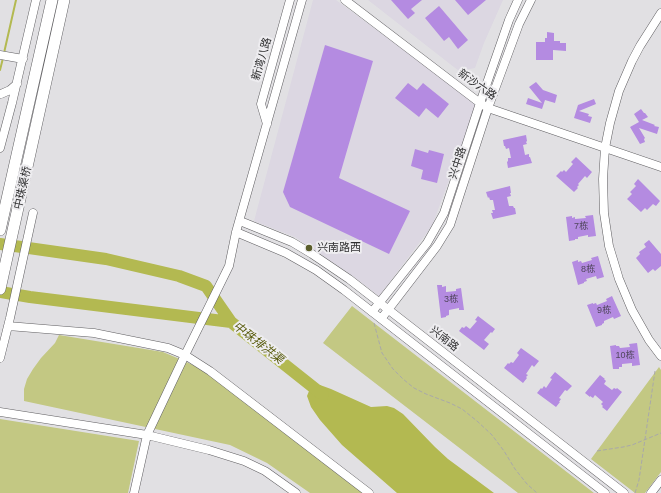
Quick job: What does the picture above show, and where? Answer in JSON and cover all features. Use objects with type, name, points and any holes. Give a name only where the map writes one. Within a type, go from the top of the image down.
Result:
[{"type":"highway","name":"中珠渠桥","points":[[0,230],[32,83],[52,0]]},
{"type":"highway","name":"中珠渠桥","points":[[0,289],[64,0]]},
{"type":"street","points":[[0,148],[17,84],[36,0]]},
{"type":"street","name":"新湾八路","points":[[267,124],[261,104],[290,0]]},
{"type":"street","name":"新湾八路","points":[[134,493],[147,435],[229,266],[236,232],[302,0]]},
{"type":"street","name":"新沙六路","points":[[345,0],[488,108],[661,167]]},
{"type":"street","name":"兴中路","points":[[372,312],[427,243],[444,213],[480,103],[509,20],[518,0]]},
{"type":"street","name":"兴中路","points":[[377,321],[437,246],[450,225],[488,108],[519,24],[531,0]]},
{"type":"street","points":[[661,13],[640,46],[618,96],[610,123],[605,148],[603,179],[604,213],[609,246],[619,279],[632,310],[649,340],[661,356]]},
{"type":"street","points":[[0,54],[23,59]]},
{"type":"street","points":[[0,94],[10,90],[17,84]]},
{"type":"street","points":[[0,94],[12,103]]},
{"type":"street","points":[[0,358],[33,213]]},
{"type":"street","name":"兴南路","points":[[240,221],[292,242],[331,266],[624,493]]},
{"type":"street","name":"兴南路","points":[[236,232],[286,254],[340,286],[372,312],[377,321],[605,493]]},
{"type":"street","points":[[9,322],[94,333],[168,348],[185,355],[210,371],[369,493]]},
{"type":"street","points":[[0,412],[147,435],[209,450],[244,460],[265,471],[296,493]]},
{"type":"street","points":[[651,493],[661,480]]},
{"type":"path","points":[[377,321],[382,353],[393,369],[414,388],[462,409],[477,421],[492,435],[515,469],[527,484],[537,493]]},
{"type":"path","points":[[636,493],[655,372]]},
{"type":"path","points":[[596,451],[623,447],[661,433]]},
{"type":"shaded area","points":[[313,0],[336,0],[477,104],[432,226],[379,296],[353,276],[295,237],[254,221]]},
{"type":"shaded area","points":[[368,0],[503,0],[475,68],[459,71]]},
{"type":"shaded area","points":[[352,306],[594,493],[518,493],[323,343]]},
{"type":"shaded area","points":[[59,335],[163,352],[197,367],[218,381],[363,493],[310,493],[267,463],[230,445],[24,401],[24,389],[27,379],[41,358],[55,343]]},
{"type":"shaded area","points":[[659,367],[661,370],[661,472],[645,493],[635,493],[591,459]]},
{"type":"shaded area","points":[[320,385],[371,407],[387,406],[394,408],[403,414],[448,459],[494,493],[397,493],[342,445],[320,420],[311,407],[307,396],[311,386]]},
{"type":"shaded area","points":[[0,419],[139,441],[128,493],[0,493]]},
{"type":"building","points":[[391,0],[422,0],[411,9],[415,13],[408,19]]},
{"type":"building","points":[[455,0],[486,0],[468,15]]},
{"type":"building","points":[[439,6],[468,40],[458,49],[449,37],[444,41],[425,18]]},
{"type":"building","points":[[547,32],[554,33],[554,41],[566,43],[566,51],[553,50],[553,60],[536,60],[536,42],[545,42]]},
{"type":"building","points":[[325,45],[373,61],[339,178],[410,211],[389,254],[290,207],[283,192]]},
{"type":"building","points":[[536,82],[543,90],[557,95],[555,103],[545,100],[542,109],[526,104],[528,98],[542,103],[529,87]]},
{"type":"building","points":[[408,83],[417,90],[423,83],[449,104],[438,118],[426,108],[419,117],[395,98]]},
{"type":"building","points":[[594,99],[596,104],[579,111],[589,114],[588,116],[592,117],[590,123],[574,118],[578,105]]},
{"type":"building","points":[[641,109],[648,117],[642,120],[659,127],[657,134],[639,128],[645,138],[645,142],[640,144],[630,127],[639,122],[634,114]]},
{"type":"building","points":[[526,135],[527,144],[523,145],[525,155],[529,154],[532,163],[508,168],[508,158],[511,158],[509,148],[506,149],[503,140]]},
{"type":"building","points":[[415,149],[428,153],[429,150],[444,154],[437,183],[421,179],[423,170],[411,166]]},
{"type":"building","points":[[576,157],[592,172],[587,178],[585,176],[578,184],[578,188],[574,192],[556,176],[561,171],[562,172],[564,170],[566,172],[573,164],[571,162]]},
{"type":"building","points":[[638,179],[660,201],[656,206],[653,204],[647,210],[645,208],[641,212],[627,199],[632,194],[630,192],[636,186],[634,184]]},
{"type":"building","points":[[510,186],[511,196],[507,197],[509,206],[513,206],[515,208],[516,214],[493,219],[491,213],[493,213],[492,210],[495,210],[493,200],[490,200],[489,197],[488,198],[486,192]]},
{"type":"building","points":[[593,215],[596,236],[588,237],[588,235],[569,241],[566,217],[572,216],[572,218],[575,217],[575,219],[586,218],[585,216]]},
{"type":"building","points":[[649,240],[661,254],[661,266],[655,271],[653,269],[648,273],[636,258],[640,254],[639,252],[646,247],[644,244]]},
{"type":"building","points":[[598,256],[604,277],[597,279],[596,276],[586,279],[587,281],[578,285],[572,262],[578,260],[578,262],[581,261],[582,263],[592,260],[591,258]]},
{"type":"building","points":[[437,285],[442,285],[442,287],[446,286],[446,292],[456,291],[456,289],[461,288],[464,310],[459,310],[459,308],[449,310],[449,315],[441,318]]},
{"type":"building","points":[[612,296],[621,316],[614,319],[613,317],[604,321],[602,325],[596,327],[587,305],[596,303],[597,305],[607,301],[606,299]]},
{"type":"building","points":[[478,316],[495,329],[484,340],[489,344],[484,350],[459,331],[462,327],[464,328],[466,326],[470,329],[477,321],[475,320]]},
{"type":"building","points":[[637,343],[640,365],[632,366],[632,363],[622,364],[622,367],[619,367],[619,369],[613,369],[610,346],[616,345],[620,348],[630,347],[629,344]]},
{"type":"building","points":[[521,348],[539,361],[534,367],[532,365],[526,374],[528,375],[526,377],[527,378],[523,383],[504,368],[508,363],[513,363],[519,355],[517,353]]},
{"type":"building","points":[[555,372],[572,386],[567,391],[565,390],[559,398],[561,399],[560,402],[556,407],[537,393],[544,386],[546,388],[552,379],[550,378]]},
{"type":"building","points":[[600,375],[606,381],[604,384],[612,390],[617,388],[622,392],[607,411],[602,407],[603,406],[601,404],[603,402],[595,395],[593,398],[585,393]]},
{"type":"waterway","points":[[4,53],[16,0]]},
{"type":"waterway","points":[[0,70],[3,58]]},
{"type":"waterway","points":[[0,244],[106,259],[179,276],[206,286],[231,322]]},
{"type":"waterway","name":"中珠排洪渠","points":[[0,292],[231,322],[323,395]]},
{"type":"place","name":"兴南路西","points":[[309,248]]}]
